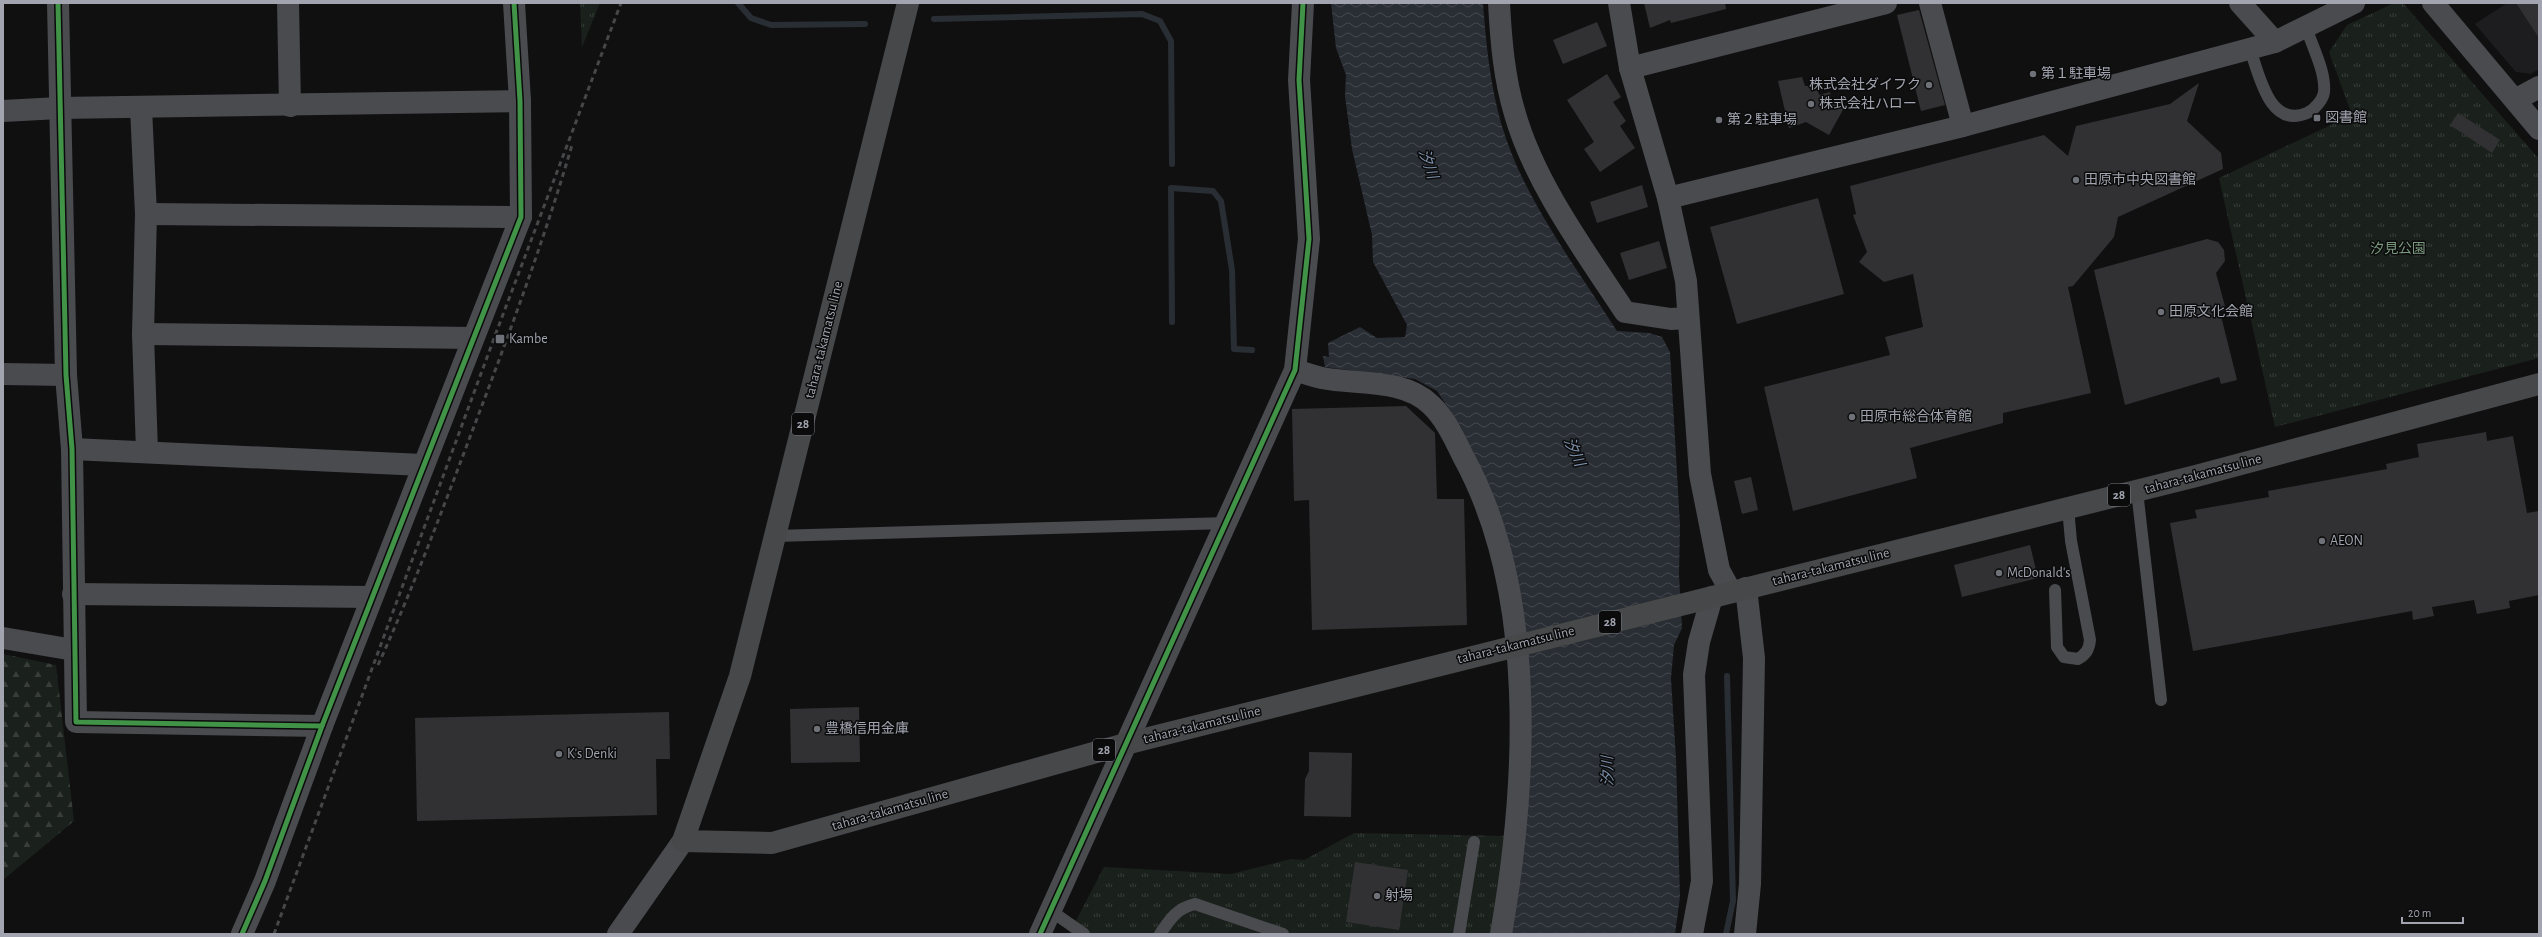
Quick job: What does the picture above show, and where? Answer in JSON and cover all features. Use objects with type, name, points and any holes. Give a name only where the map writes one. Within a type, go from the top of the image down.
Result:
[{"type":"main road","name":"tahara-takamatsu line","points":[[908,3],[740,676],[683,841],[772,843],[1126,744],[1520,644],[2137,491],[2539,384]]},
{"type":"street","points":[[58,3],[59,108],[66,375],[72,449],[76,722],[322,726]]},
{"type":"street","points":[[288,3],[290,106]]},
{"type":"street","points":[[242,934],[265,881],[322,726],[521,217],[520,101],[514,3]]},
{"type":"street","points":[[1040,934],[1228,523],[1295,370],[1309,239],[1299,80],[1303,3]]},
{"type":"street","points":[[1499,3],[1501,45],[1515,115],[1538,169],[1572,233],[1625,312],[1671,319],[1687,318]]},
{"type":"street","points":[[1619,3],[1630,68],[1668,198],[1686,281],[1687,318],[1700,474],[1719,570],[1722,595],[1754,658],[1750,884],[1745,934]]},
{"type":"street","points":[[1630,68],[1886,3]]},
{"type":"street","points":[[1930,3],[1963,126]]},
{"type":"street","points":[[2240,3],[2275,42]]},
{"type":"street","points":[[1668,198],[1963,126],[2275,42],[2354,3]]},
{"type":"street","points":[[2433,3],[2539,129]]},
{"type":"street","points":[[2514,100],[2539,86]]},
{"type":"street","points":[[3,111],[59,108],[290,106],[520,101]]},
{"type":"street","points":[[141,108],[146,214],[143,334],[147,452]]},
{"type":"street","points":[[146,214],[521,217]]},
{"type":"street","points":[[143,334],[473,338]]},
{"type":"street","points":[[1295,370],[1322,378],[1398,388],[1416,394],[1431,404],[1447,426],[1472,472],[1493,520],[1506,571],[1520,644],[1522,755],[1512,873],[1501,934]]},
{"type":"street","points":[[3,374],[66,375]]},
{"type":"street","points":[[72,449],[423,465]]},
{"type":"street","points":[[74,594],[372,597]]},
{"type":"street","points":[[1692,934],[1702,881],[1694,675],[1699,642],[1722,595]]},
{"type":"street","points":[[3,638],[74,650]]},
{"type":"street","points":[[618,934],[683,841]]},
{"type":"lane","points":[[2250,49],[2272,105],[2280,112],[2293,116],[2307,113],[2318,105],[2324,93],[2323,77],[2306,27]]},
{"type":"lane","points":[[2137,491],[2161,700]]},
{"type":"lane","points":[[2055,590],[2057,647],[2064,657],[2078,660],[2085,655],[2089,648],[2090,640],[2071,541],[2068,508]]},
{"type":"lane","points":[[775,536],[1228,523]]},
{"type":"lane","points":[[1459,934],[1474,842]]},
{"type":"lane","points":[[1160,934],[1174,914],[1185,906],[1196,904],[1282,934]]},
{"type":"lane","points":[[1051,911],[1084,934]]},
{"type":"shaded area","points":[[2507,3],[2539,3],[2539,69],[2531,74],[2516,72],[2475,24]]},
{"type":"green space","points":[[580,3],[600,3],[582,47]]},
{"type":"green space","name":"汐見公園","points":[[2394,3],[2403,3],[2539,159],[2539,358],[2275,427],[2219,178],[2352,115],[2329,52],[2347,25]]},
{"type":"green space","points":[[3,654],[56,665],[74,821],[3,880]]},
{"type":"green space","points":[[1354,833],[1509,836],[1495,934],[1069,934],[1104,867],[1231,874],[1291,859],[1304,860]]},
{"type":"water","name":"汐川","points":[[1331,3],[1483,3],[1489,63],[1501,123],[1522,178],[1536,205],[1617,331],[1649,333],[1662,337],[1670,352],[1680,525],[1679,575],[1682,628],[1674,645],[1671,678],[1676,759],[1680,897],[1675,934],[1508,934],[1517,888],[1506,536],[1488,484],[1461,427],[1437,391],[1415,379],[1325,367],[1323,356],[1329,357],[1328,343],[1360,327],[1377,338],[1405,337],[1407,325],[1373,262],[1372,235],[1352,149],[1345,96],[1346,75],[1336,48]]},
{"type":"building","points":[[1644,3],[1725,3],[1726,9],[1671,23],[1670,20],[1650,28]]},
{"type":"building","points":[[2516,3],[2539,3],[2539,38]]},
{"type":"building","points":[[1919,10],[1945,105],[1921,111],[1897,15]]},
{"type":"building","points":[[1597,22],[1607,46],[1563,64],[1553,40]]},
{"type":"building","points":[[1607,74],[1621,97],[1613,102],[1626,121],[1620,126],[1635,148],[1600,172],[1584,149],[1594,142],[1567,100]]},
{"type":"building","name":"株式会社ハロー","points":[[1802,77],[1805,86],[1817,86],[1819,95],[1830,92],[1831,100],[1844,108],[1829,135],[1806,122],[1789,128],[1778,81]]},
{"type":"building","points":[[2199,83],[2187,121],[2221,153],[2223,169],[2118,217],[2114,237],[2073,286],[2068,287],[2091,393],[2003,413],[2003,423],[1910,448],[1917,478],[1793,511],[1764,387],[1890,355],[1885,337],[1923,327],[1913,274],[1884,282],[1859,262],[1867,252],[1853,215],[1856,214],[1850,186],[2044,135],[2068,156],[2076,126],[2170,104]]},
{"type":"building","points":[[2458,113],[2500,140],[2492,153],[2450,125]]},
{"type":"building","points":[[1642,185],[1648,207],[1597,223],[1590,202]]},
{"type":"building","points":[[1818,198],[1844,294],[1737,324],[1710,227]]},
{"type":"building","points":[[2207,239],[2218,242],[2224,250],[2225,261],[2216,273],[2226,310],[2220,312],[2237,380],[2221,384],[2219,377],[2125,405],[2094,270]]},
{"type":"building","points":[[1659,241],[1667,268],[1629,280],[1620,253]]},
{"type":"building","points":[[1406,406],[1435,433],[1437,499],[1464,499],[1467,625],[1312,630],[1309,500],[1294,501],[1292,409]]},
{"type":"building","points":[[2486,432],[2487,441],[2513,436],[2527,513],[2539,511],[2539,595],[2509,601],[2510,608],[2477,614],[2474,600],[2432,607],[2434,616],[2413,620],[2412,611],[2193,651],[2170,523],[2197,518],[2195,510],[2269,497],[2268,491],[2387,469],[2386,464],[2419,457],[2417,444]]},
{"type":"building","points":[[1751,477],[1758,510],[1742,514],[1734,481]]},
{"type":"building","points":[[2030,545],[2038,578],[1962,597],[1954,565]]},
{"type":"building","points":[[859,707],[860,762],[791,763],[790,709]]},
{"type":"building","points":[[669,712],[670,759],[656,759],[657,815],[417,821],[415,718]]},
{"type":"building","points":[[1309,752],[1352,753],[1351,817],[1304,816],[1305,779],[1309,771]]},
{"type":"building","name":"射場","points":[[1355,862],[1408,870],[1399,930],[1346,922]]},
{"type":"waterway","points":[[738,3],[751,18],[771,25],[865,24]]},
{"type":"waterway","points":[[934,19],[1142,14],[1160,21],[1171,41],[1172,164]]},
{"type":"waterway","points":[[1172,322],[1171,188],[1213,191],[1221,201],[1232,270],[1234,349],[1252,350]]},
{"type":"waterway","points":[[1726,934],[1733,901],[1727,676]]},
{"type":"railway","points":[[274,934],[496,333],[621,3]]},
{"type":"railway","points":[[378,665],[442,510],[516,315],[572,145]]},
{"type":"cycle path","points":[[58,3],[66,375],[72,449],[76,722],[322,726]]},
{"type":"cycle path","points":[[242,934],[265,881],[322,726],[521,217],[520,101],[514,3]]},
{"type":"cycle path","points":[[1040,934],[1295,370],[1309,239],[1299,80],[1303,3]]},
{"type":"place","name":"第１駐車場","points":[[2033,74]]},
{"type":"place","name":"株式会社ダイフク","points":[[1929,85]]},
{"type":"place","name":"株式会社ハロー","points":[[1811,104]]},
{"type":"place","name":"図書館","points":[[2317,118]]},
{"type":"place","name":"第２駐車場","points":[[1719,120]]},
{"type":"place","name":"田原市中央図書館","points":[[2076,180]]},
{"type":"place","name":"田原文化会館","points":[[2161,312]]},
{"type":"place","name":"Kambe","points":[[500,339]]},
{"type":"place","name":"田原市総合体育館","points":[[1852,417]]},
{"type":"place","name":"AEON","points":[[2322,541]]},
{"type":"place","name":"McDonald's","points":[[1999,573]]},
{"type":"place","name":"豊橋信用金庫","points":[[817,729]]},
{"type":"place","name":"K's Denki","points":[[559,754]]},
{"type":"place","name":"射場","points":[[1377,896]]}]
